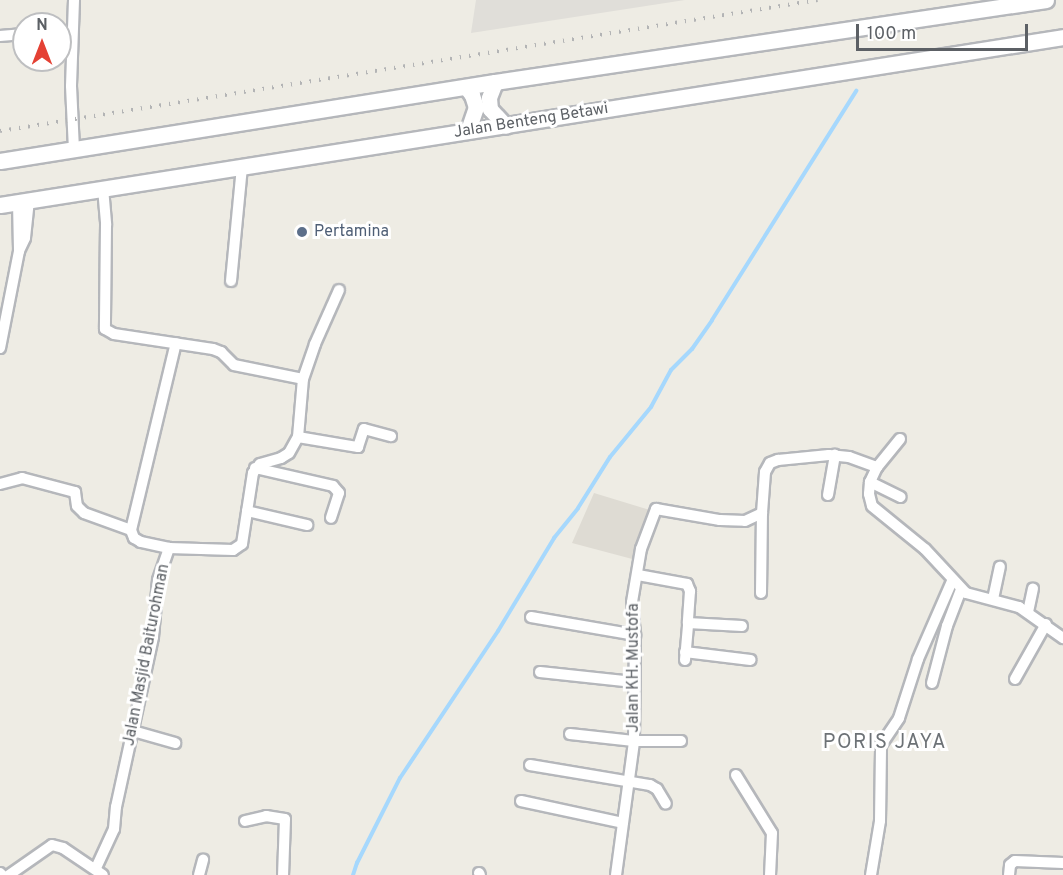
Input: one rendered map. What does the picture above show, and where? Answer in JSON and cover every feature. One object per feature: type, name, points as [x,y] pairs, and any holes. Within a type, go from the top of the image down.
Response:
[{"type":"main road","points":[[0,161],[469,91],[1046,0]]},
{"type":"main road","name":"Jalan Benteng Betawi","points":[[0,205],[470,126],[1063,37]]},
{"type":"main road","points":[[493,87],[490,109],[502,122]]},
{"type":"main road","points":[[469,91],[476,107],[470,126]]},
{"type":"street","points":[[74,0],[72,32],[74,150]]},
{"type":"street","points":[[231,281],[242,166]]},
{"type":"street","points":[[103,188],[106,225],[105,329],[114,334],[218,350],[238,367],[303,379]]},
{"type":"street","points":[[0,348],[19,251],[25,238],[23,201]]},
{"type":"street","points":[[255,468],[265,461],[286,455],[298,437],[303,379],[315,344],[339,290]]},
{"type":"street","points":[[169,548],[141,542],[134,538],[131,530],[176,343]]},
{"type":"street","points":[[298,437],[358,447],[364,429],[391,436]]},
{"type":"street","points":[[900,439],[877,467],[870,482],[869,494],[872,506],[925,549],[961,590],[970,595],[1011,604],[1029,612],[1063,638]]},
{"type":"street","points":[[761,593],[764,477],[770,463],[814,455],[836,455],[877,467]]},
{"type":"street","points":[[828,495],[836,455]]},
{"type":"street","points":[[255,468],[333,486],[339,493],[332,518]]},
{"type":"street","name":"Jalan Masjid Baiturohman","points":[[100,872],[114,829],[153,637],[158,580],[169,548],[233,550],[239,548],[243,540],[249,488],[255,468]]},
{"type":"street","points":[[0,484],[22,478],[75,492],[77,506],[84,513],[131,530]]},
{"type":"street","points":[[870,482],[901,497]]},
{"type":"street","name":"Jalan KH. Mustofa","points":[[616,875],[634,741],[635,635],[631,614],[641,549],[656,508],[732,521],[746,520],[762,513]]},
{"type":"street","points":[[247,511],[307,525]]},
{"type":"street","points":[[993,599],[1000,567]]},
{"type":"street","points":[[638,575],[687,584],[690,591],[685,656],[751,660]]},
{"type":"street","points":[[871,875],[880,821],[881,745],[899,718],[918,659],[952,580]]},
{"type":"street","points":[[1029,612],[1033,589]]},
{"type":"street","points":[[932,683],[947,626],[961,590]]},
{"type":"street","points":[[531,617],[635,635]]},
{"type":"street","points":[[688,623],[742,626]]},
{"type":"street","points":[[1015,679],[1046,624]]},
{"type":"street","points":[[540,672],[633,682]]},
{"type":"street","points":[[133,731],[175,742]]},
{"type":"street","points":[[570,734],[634,741],[681,741]]},
{"type":"street","points":[[530,765],[653,787],[666,804]]},
{"type":"street","points":[[736,775],[772,833],[770,875]]},
{"type":"street","points":[[521,801],[623,823]]},
{"type":"street","points":[[246,821],[266,816],[285,819],[283,875]]},
{"type":"street","points":[[9,875],[52,845],[63,848],[100,872]]},
{"type":"street","points":[[199,875],[203,860]]},
{"type":"street","points":[[1009,875],[1010,865],[1015,861],[1063,863]]},
{"type":"shaded area","points":[[476,0],[685,0],[471,33]]},
{"type":"shaded area","points":[[594,493],[653,511],[636,560],[572,543]]},
{"type":"waterway","points":[[353,875],[400,778],[498,631],[554,538],[578,508],[610,457],[651,407],[671,370],[692,349],[712,320],[856,91]]},
{"type":"railway","points":[[0,131],[818,0]]},
{"type":"place","name":"Pertamina","points":[[302,232]]},
{"type":"district","name":"PORIS JAYA","points":[[885,743]]}]
